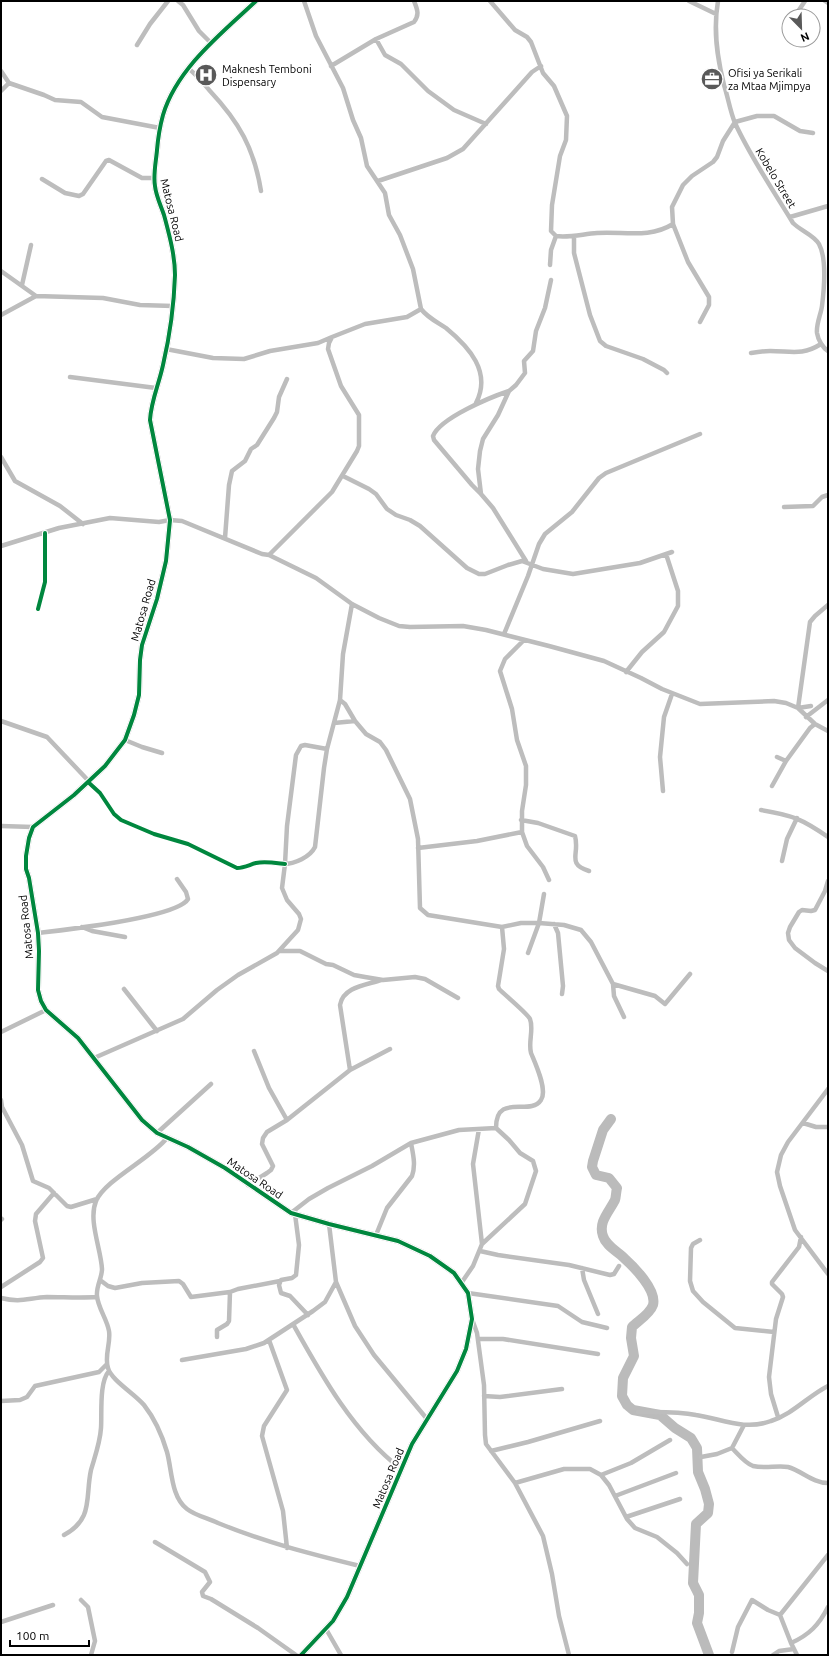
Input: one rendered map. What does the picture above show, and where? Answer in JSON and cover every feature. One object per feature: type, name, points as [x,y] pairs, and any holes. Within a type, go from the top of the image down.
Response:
[{"type":"street","points":[[137,45],[150,24],[168,1]]},
{"type":"street","points":[[178,1],[183,5],[199,31],[210,42]]},
{"type":"street","name":"Matosa Road","points":[[256,1],[210,42],[189,69],[167,104],[160,128],[154,178],[155,188],[169,237],[174,263],[173,306],[166,349],[151,406],[150,420],[170,520],[166,561],[141,654],[139,695],[134,715],[125,740],[105,766],[74,796],[33,827],[27,846],[26,869],[29,878],[40,951],[38,990],[41,1002],[46,1010],[78,1038],[142,1120],[157,1133],[188,1147],[225,1168],[293,1214],[398,1241],[430,1256],[454,1273],[462,1282],[468,1293],[472,1319],[466,1349],[457,1371],[427,1419],[401,1469],[347,1597],[326,1629],[301,1655]]},
{"type":"street","points":[[304,1],[310,24],[343,88],[353,120],[361,138],[367,166],[378,180],[385,193],[389,215],[400,235],[413,269],[421,309],[430,318],[447,330],[475,357],[482,387],[476,404]]},
{"type":"street","points":[[331,66],[376,39],[414,22],[418,18],[418,12],[414,1]]},
{"type":"street","points":[[490,1],[515,30],[527,37],[534,49],[543,72],[554,86],[567,116],[566,140],[560,156],[552,205],[551,231],[556,236],[574,236],[614,232],[626,235],[665,230],[673,224]]},
{"type":"street","points":[[689,1],[716,14]]},
{"type":"street","name":"Kobelo Street","points":[[718,1],[716,14],[716,44],[719,64],[735,122],[753,158],[790,217],[799,229],[815,239],[822,252],[824,278],[822,306],[817,333],[821,344]]},
{"type":"street","points":[[376,39],[385,55],[401,64],[428,91],[454,110],[486,124]]},
{"type":"street","points":[[378,180],[447,158],[459,152],[474,139],[532,72],[541,66]]},
{"type":"street","points":[[189,69],[222,103],[241,130],[253,155],[261,191]]},
{"type":"street","points":[[1,71],[9,83],[56,100],[82,102],[97,114],[109,119],[160,128]]},
{"type":"street","points":[[1,91],[9,83]]},
{"type":"street","points":[[700,322],[709,305],[709,298],[688,262],[673,224],[672,208],[679,190],[692,176],[713,162],[723,141],[735,122],[757,116],[774,116],[800,131],[813,133]]},
{"type":"street","points":[[42,179],[65,193],[79,196],[83,194],[108,160],[142,178],[154,178]]},
{"type":"street","points":[[790,217],[828,206]]},
{"type":"street","points":[[550,265],[551,250],[556,236]]},
{"type":"street","points":[[574,236],[574,253],[594,327],[600,341],[606,346],[643,359],[667,373]]},
{"type":"street","points":[[22,285],[31,245]]},
{"type":"street","points":[[1,271],[36,296]]},
{"type":"street","points":[[551,280],[545,308],[536,331],[533,351],[524,361],[525,373],[520,381],[509,391],[476,404],[439,428],[433,436],[434,440],[493,508],[526,561],[531,564],[543,569],[573,574],[640,563],[672,552]]},
{"type":"street","points":[[1,316],[36,296],[104,298],[140,305],[173,306]]},
{"type":"street","points":[[166,349],[212,358],[239,360],[282,349],[306,346],[365,324],[407,317],[421,309]]},
{"type":"street","points":[[269,555],[328,497],[354,458],[359,446],[359,414],[358,410],[345,394],[332,364],[328,350],[332,337]]},
{"type":"street","points":[[751,353],[770,351],[802,353],[812,350],[821,344],[824,349],[828,351]]},
{"type":"street","points":[[70,377],[156,388]]},
{"type":"street","points":[[224,538],[229,485],[232,471],[245,461],[251,449],[257,445],[274,418],[277,412],[279,398],[287,379]]},
{"type":"street","points":[[481,494],[478,469],[481,445],[483,439],[498,415],[509,391]]},
{"type":"street","points":[[504,634],[528,576],[531,564],[545,534],[572,512],[599,478],[606,473],[700,434]]},
{"type":"street","points":[[1,457],[16,481],[60,506],[83,524]]},
{"type":"street","points":[[343,476],[376,494],[387,509],[396,515],[410,520],[420,526],[467,568],[479,574],[485,574],[516,562],[526,561]]},
{"type":"street","points":[[784,507],[813,506],[822,497],[828,495]]},
{"type":"street","points":[[1,546],[46,533],[110,518],[159,522],[170,520],[182,521],[200,527],[262,554],[269,555],[312,576],[352,604],[379,618],[405,627],[463,626],[504,634],[604,661],[672,694],[700,704],[774,701],[786,703],[798,708],[815,724],[828,731]]},
{"type":"street","points":[[38,609],[44,582],[46,533]]},
{"type":"street","points":[[626,672],[642,652],[664,632],[678,606],[678,591],[666,554]]},
{"type":"street","points":[[1,721],[47,736],[88,782],[100,793],[114,814],[121,820],[188,844],[237,868],[243,868],[254,863],[262,862],[285,864],[312,854],[315,847],[327,749],[340,700],[343,654],[352,604]]},
{"type":"street","points":[[798,708],[810,622],[828,605]]},
{"type":"street","points":[[524,640],[505,659],[500,672],[512,708],[518,740],[526,766],[527,774],[522,832],[527,846],[542,866],[549,880]]},
{"type":"street","points":[[663,791],[660,757],[664,717],[672,694]]},
{"type":"street","points":[[340,700],[345,704],[355,721],[366,734],[380,742],[386,750],[410,799],[418,839],[420,908],[425,914],[502,926],[522,923],[539,923],[554,924],[581,930],[591,942],[612,984],[614,996],[624,1017]]},
{"type":"street","points":[[804,715],[828,700]]},
{"type":"street","points":[[798,708],[810,706],[818,707]]},
{"type":"street","points":[[804,715],[810,706]]},
{"type":"street","points":[[334,723],[355,721]]},
{"type":"street","points":[[772,786],[786,761],[810,728],[815,724]]},
{"type":"street","points":[[125,740],[162,753]]},
{"type":"street","points":[[94,1058],[183,1019],[217,990],[238,975],[280,950],[298,930],[300,925],[299,914],[282,892],[287,826],[298,750],[301,746],[305,745],[327,749]]},
{"type":"street","points":[[777,758],[786,761]]},
{"type":"street","points":[[761,810],[797,818],[828,837]]},
{"type":"street","points":[[782,861],[787,839],[797,818]]},
{"type":"street","points":[[522,820],[538,823],[575,836],[577,846],[575,858],[577,865],[580,868],[589,871]]},
{"type":"street","points":[[1,826],[33,827]]},
{"type":"street","points":[[418,848],[477,841],[522,832]]},
{"type":"street","points":[[38,934],[152,916],[186,901],[187,895],[177,878]]},
{"type":"street","points":[[828,882],[815,910],[802,910],[799,912],[788,933],[789,940],[795,948],[815,963],[828,970]]},
{"type":"street","points":[[528,954],[539,923],[544,894]]},
{"type":"street","points":[[554,924],[558,933],[563,986],[562,994]]},
{"type":"street","points":[[496,1128],[496,1117],[501,1111],[506,1108],[538,1103],[542,1099],[543,1094],[540,1076],[530,1048],[530,1019],[499,989],[498,986],[504,950],[502,926]]},
{"type":"street","points":[[82,927],[92,931],[125,937]]},
{"type":"street","points":[[280,950],[300,951],[326,964],[333,965],[354,975],[383,980]]},
{"type":"street","points":[[612,984],[655,996],[666,1004],[690,974]]},
{"type":"street","points":[[350,1070],[340,1005],[341,998],[352,989],[383,980],[415,977],[426,979],[458,998]]},
{"type":"street","points":[[124,989],[157,1031]]},
{"type":"street","points":[[1,1032],[46,1010]]},
{"type":"street","points":[[248,1185],[271,1170],[272,1166],[262,1144],[263,1138],[267,1132],[286,1120],[350,1070],[390,1049]]},
{"type":"street","points":[[254,1051],[269,1088],[286,1120]]},
{"type":"street","points":[[157,1133],[211,1084]]},
{"type":"street","points":[[828,1089],[788,1142],[781,1155],[777,1172],[788,1213],[795,1230],[828,1274]]},
{"type":"street","points":[[1,1100],[2,1107],[25,1152],[33,1181],[49,1188],[62,1203],[67,1206],[97,1199]]},
{"type":"street","points":[[803,1123],[816,1127],[828,1127]]},
{"type":"street","points":[[462,1282],[473,1266],[482,1244],[473,1164],[479,1128]]},
{"type":"street","points":[[100,1280],[108,1286],[115,1288],[142,1283],[179,1281],[183,1284],[188,1295],[194,1297],[230,1292],[292,1278],[296,1275],[299,1245],[293,1214],[309,1199],[372,1166],[411,1143],[459,1130],[496,1128],[520,1153],[533,1161],[536,1171],[525,1204],[482,1244]]},
{"type":"street","points":[[167,1138],[154,1152],[128,1170],[103,1191],[97,1199],[94,1207],[102,1268],[97,1289],[97,1297],[109,1330],[110,1341],[107,1364],[109,1371],[114,1378],[143,1405],[157,1426],[167,1452],[176,1492],[183,1506],[188,1510],[254,1538],[287,1548],[360,1566]]},
{"type":"street","points":[[376,1235],[388,1208],[412,1176],[414,1161],[411,1143]]},
{"type":"street","points":[[1,1287],[40,1262],[43,1258],[35,1221],[36,1214],[54,1193]]},
{"type":"street","points":[[329,1224],[336,1282],[363,1340],[427,1419]]},
{"type":"street","points":[[778,1417],[769,1383],[774,1332],[782,1294],[772,1284],[772,1282],[799,1247],[801,1238]]},
{"type":"street","points":[[700,1240],[693,1244],[691,1248],[690,1281],[693,1291],[714,1312],[735,1328],[774,1332]]},
{"type":"street","points":[[480,1251],[569,1265],[610,1276],[614,1274],[619,1266]]},
{"type":"street","points":[[582,1268],[584,1280],[598,1314]]},
{"type":"street","points":[[280,1281],[279,1285],[282,1294],[290,1296],[308,1315]]},
{"type":"street","points":[[182,1360],[246,1349],[269,1340],[308,1315],[325,1302],[336,1282]]},
{"type":"street","points":[[217,1337],[217,1330],[229,1321],[230,1292]]},
{"type":"street","points":[[468,1293],[558,1306],[582,1322],[607,1328]]},
{"type":"street","points":[[1,1298],[20,1301],[48,1297],[97,1297]]},
{"type":"street","points":[[472,1319],[478,1339],[484,1385],[486,1444],[515,1482],[543,1536],[552,1574],[559,1616],[569,1655]]},
{"type":"street","points":[[293,1324],[320,1372],[337,1397],[370,1441],[388,1459],[401,1469]]},
{"type":"street","points":[[478,1339],[503,1339],[598,1354]]},
{"type":"street","points":[[269,1340],[287,1390],[264,1426],[262,1436],[283,1511],[287,1548]]},
{"type":"street","points":[[1,1401],[20,1400],[27,1397],[36,1386],[99,1372],[107,1364]]},
{"type":"street","points":[[64,1534],[73,1530],[80,1524],[88,1507],[91,1472],[99,1447],[104,1382],[109,1371]]},
{"type":"street","points":[[638,1412],[664,1412],[697,1415],[728,1423],[744,1425],[766,1422],[795,1409],[828,1386]]},
{"type":"street","points":[[484,1396],[500,1396],[562,1389]]},
{"type":"street","points":[[491,1451],[528,1442],[600,1420]]},
{"type":"street","points":[[701,1457],[717,1454],[732,1448],[744,1425]]},
{"type":"street","points":[[601,1475],[631,1463],[670,1440]]},
{"type":"street","points":[[732,1448],[753,1466],[771,1468],[786,1467],[818,1481],[828,1483]]},
{"type":"street","points":[[515,1482],[564,1469],[590,1468],[601,1475],[609,1484],[626,1517],[635,1528],[657,1537],[677,1553],[687,1564]]},
{"type":"street","points":[[616,1496],[676,1474]]},
{"type":"street","points":[[626,1517],[680,1499]]},
{"type":"street","points":[[155,1542],[205,1572],[210,1582],[202,1592],[203,1596],[211,1599],[258,1628],[296,1655]]},
{"type":"street","points":[[780,1615],[828,1555]]},
{"type":"street","points":[[81,1600],[88,1608],[95,1641],[91,1655]]},
{"type":"street","points":[[732,1652],[738,1627],[752,1600],[768,1610],[780,1615]]},
{"type":"street","points":[[1,1622],[53,1605]]},
{"type":"street","points":[[791,1643],[811,1632],[821,1620],[828,1607]]},
{"type":"street","points":[[780,1615],[785,1632],[797,1655]]},
{"type":"street","points":[[326,1629],[341,1655]]},
{"type":"street","points":[[773,1655],[779,1651],[794,1649]]},
{"type":"waterway","points":[[611,1119],[603,1130],[592,1167],[596,1175],[609,1178],[617,1188],[615,1200],[603,1222],[603,1236],[604,1240],[609,1246],[621,1255],[644,1279],[652,1293],[653,1299],[653,1305],[649,1311],[632,1327],[631,1338],[634,1356],[623,1378],[622,1396],[627,1405],[633,1410],[660,1415],[675,1428],[691,1438],[697,1448],[698,1472],[709,1504],[708,1513],[696,1524],[693,1583],[699,1595],[699,1613],[697,1623],[709,1655]]},
{"type":"cycle path","points":[[256,1],[215,39],[190,67],[170,98],[163,115],[159,132],[154,182],[171,245],[175,275],[173,309],[168,342],[150,420],[170,520],[166,561],[157,599],[142,645],[139,695],[134,715],[125,740],[105,766],[74,795],[33,827],[29,838],[26,856],[26,869],[29,878],[38,933],[38,990],[41,1001],[46,1010],[78,1038],[142,1120],[157,1133],[188,1147],[225,1168],[291,1213],[398,1241],[430,1256],[454,1273],[468,1293],[472,1319],[466,1349],[457,1371],[412,1444],[347,1597],[333,1621],[301,1655]]},
{"type":"cycle path","points":[[38,609],[45,582],[45,533]]},
{"type":"cycle path","points":[[88,782],[100,793],[114,814],[121,820],[154,834],[188,844],[237,868],[259,862],[285,864]]},
{"type":"place","name":"Maknesh Temboni Dispensary","points":[[206,75]]},
{"type":"place","name":"Ofisi ya Serikali za Mtaa Mjimpya","points":[[712,79]]}]
